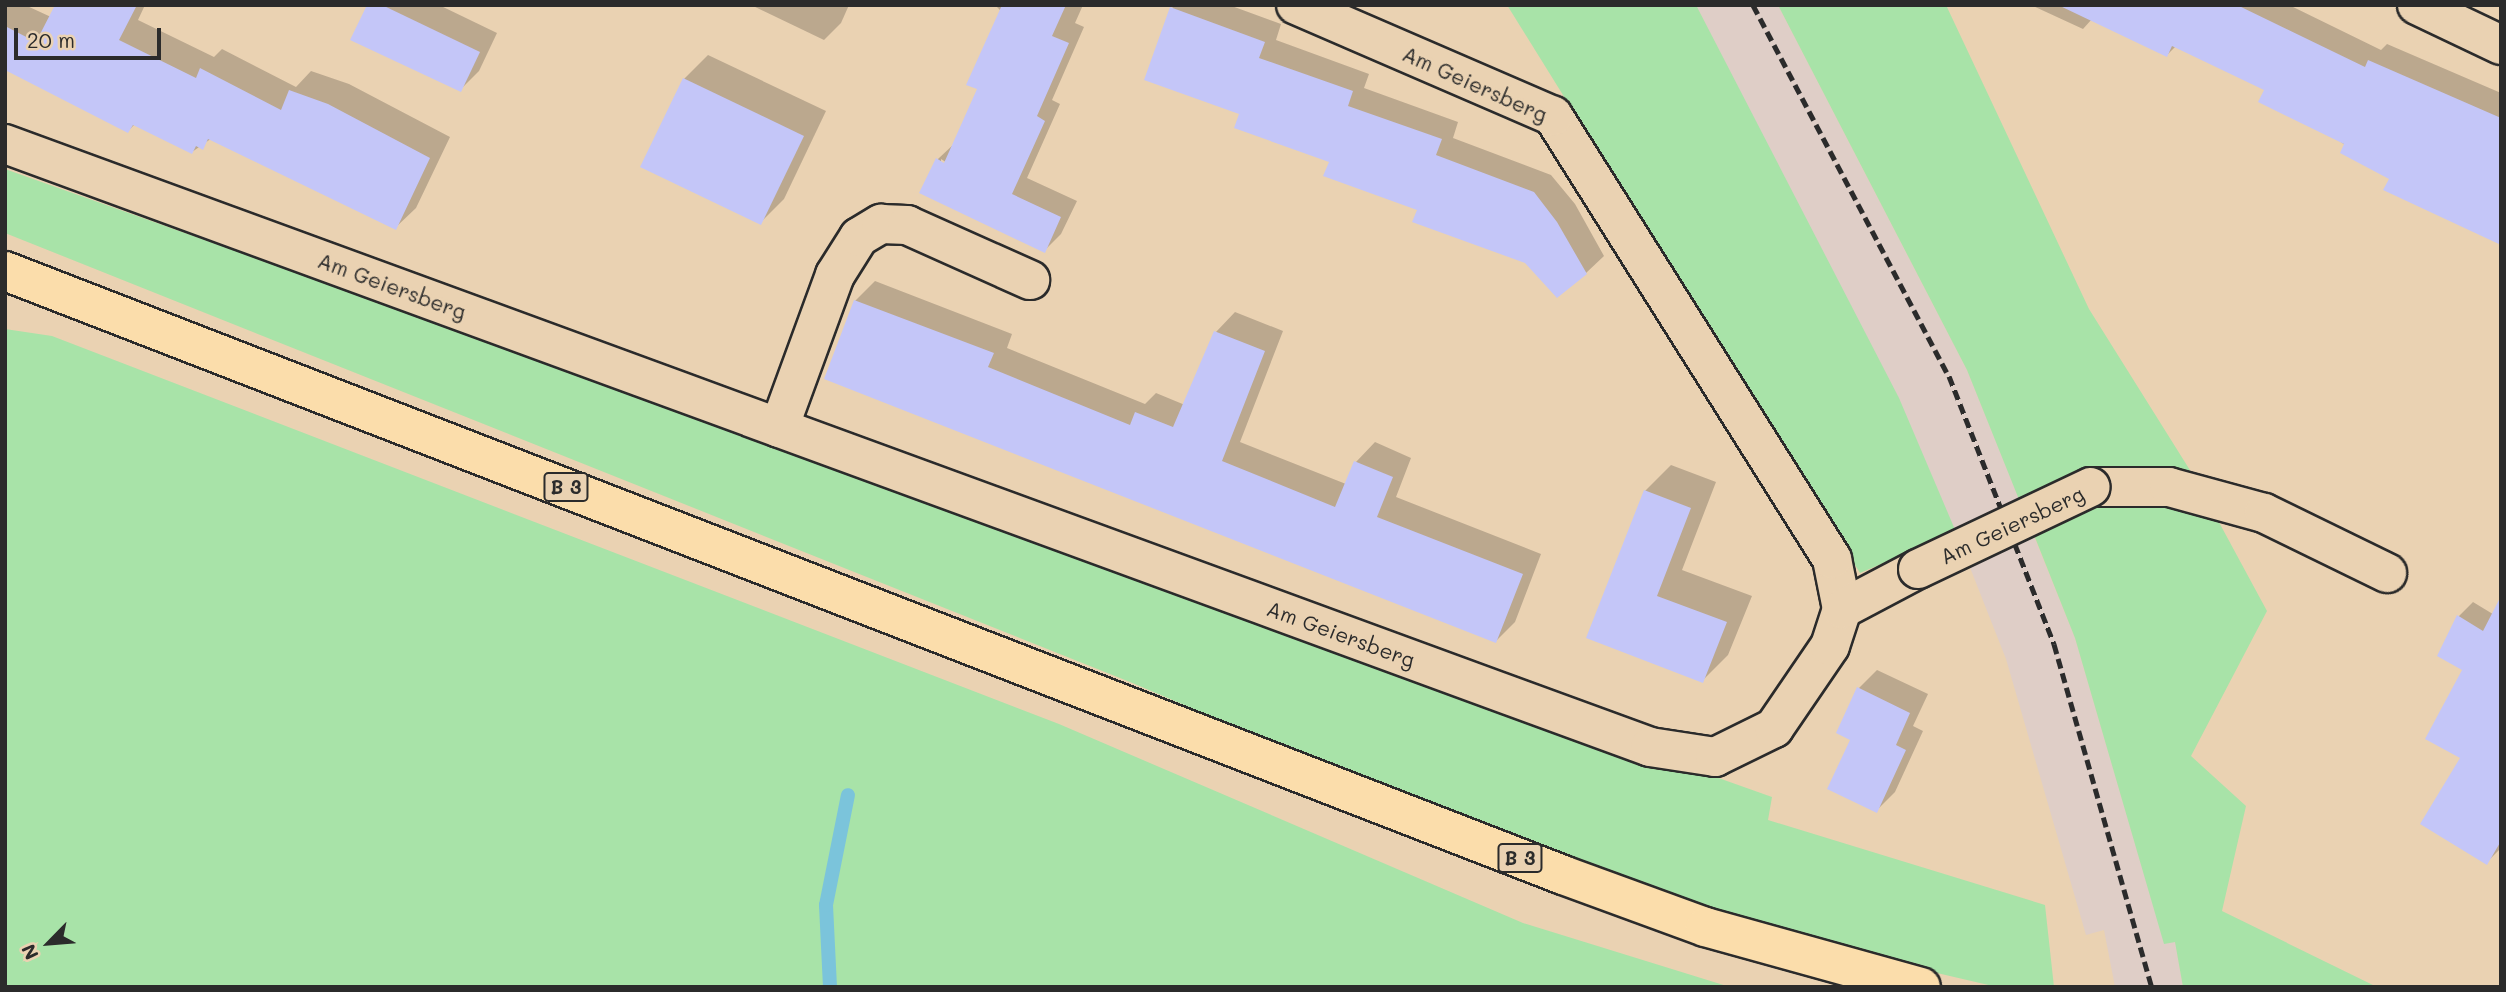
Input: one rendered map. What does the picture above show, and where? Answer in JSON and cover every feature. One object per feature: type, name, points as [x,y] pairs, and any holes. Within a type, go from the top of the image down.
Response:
[{"type":"main road","name":"B 3","points":[[5,271],[1576,880],[1705,928],[1921,987]]},
{"type":"street","name":"Am Geiersberg","points":[[5,144],[1650,747],[1715,757],[1773,727],[1830,646],[1842,609],[1832,559],[1553,116],[1296,5]]},
{"type":"street","points":[[2417,5],[2501,45]]},
{"type":"street","points":[[779,428],[835,275],[859,237],[881,224],[907,225],[1030,279]]},
{"type":"street","name":"Am Geiersberg","points":[[1842,609],[1918,569],[2091,487],[2169,487],[2264,513],[2387,573]]},
{"type":"shaded area","points":[[1696,5],[1778,5],[1967,370],[2075,638],[2164,943],[2175,941],[2183,987],[2115,987],[2104,930],[2086,935],[2006,659],[1956,532]]},
{"type":"green space","points":[[1507,5],[1696,5],[1899,398],[1956,532],[1860,573]]},
{"type":"green space","points":[[1778,5],[1946,5],[2089,309],[2193,475],[2169,467],[2090,469],[2020,502],[1967,370]]},
{"type":"green space","points":[[5,169],[1772,797],[1768,820],[2045,905],[2054,987],[1997,987],[1800,941],[1491,835],[1130,682],[5,233]]},
{"type":"green space","points":[[5,329],[52,336],[1059,724],[1523,923],[1730,987],[5,987]]},
{"type":"green space","points":[[2168,501],[2214,513],[2267,611],[2191,756],[2246,806],[2222,911],[2377,987],[2183,987],[2175,942],[2164,944],[2075,638],[2032,530],[2094,502]]},
{"type":"building","points":[[55,5],[137,5],[119,40],[196,78],[200,68],[281,110],[289,90],[328,104],[430,158],[396,230],[208,139],[203,150],[196,146],[192,154],[133,125],[128,133],[5,70],[5,26],[36,42]]},
{"type":"building","points":[[367,5],[382,5],[480,52],[461,92],[350,40]]},
{"type":"building","points":[[1002,5],[1066,5],[1052,36],[1069,43],[1037,116],[1045,121],[1012,194],[1061,217],[1045,253],[919,193],[936,158],[944,163],[977,89],[966,85]]},
{"type":"building","points":[[2058,5],[2237,5],[2365,67],[2368,60],[2501,118],[2501,245],[2383,190],[2389,179],[2340,153],[2344,144],[2258,102],[2264,90],[2172,46],[2167,57]]},
{"type":"building","points":[[1170,7],[1265,42],[1259,58],[1353,91],[1348,106],[1442,139],[1436,155],[1534,192],[1557,222],[1587,274],[1557,298],[1525,263],[1412,222],[1417,210],[1323,176],[1329,162],[1234,128],[1239,114],[1144,80]]},
{"type":"building","points":[[683,78],[804,136],[761,225],[640,167]]},
{"type":"building","points":[[854,300],[994,353],[988,367],[1130,425],[1135,412],[1173,427],[1214,331],[1265,351],[1222,461],[1335,507],[1354,461],[1393,477],[1377,517],[1523,574],[1496,643],[824,379]]},
{"type":"building","points":[[1644,490],[1691,508],[1657,596],[1727,622],[1703,683],[1586,638]]},
{"type":"building","points":[[2501,596],[2501,841],[2487,865],[2420,824],[2460,758],[2425,739],[2462,670],[2437,656],[2457,615],[2483,631]]},
{"type":"building","points":[[1857,687],[1910,713],[1896,745],[1906,750],[1877,813],[1827,789],[1850,740],[1836,733]]},
{"type":"waterway","points":[[830,987],[826,905],[848,795]]},
{"type":"railway","points":[[1753,5],[1949,376],[2054,644],[2152,987]]}]
